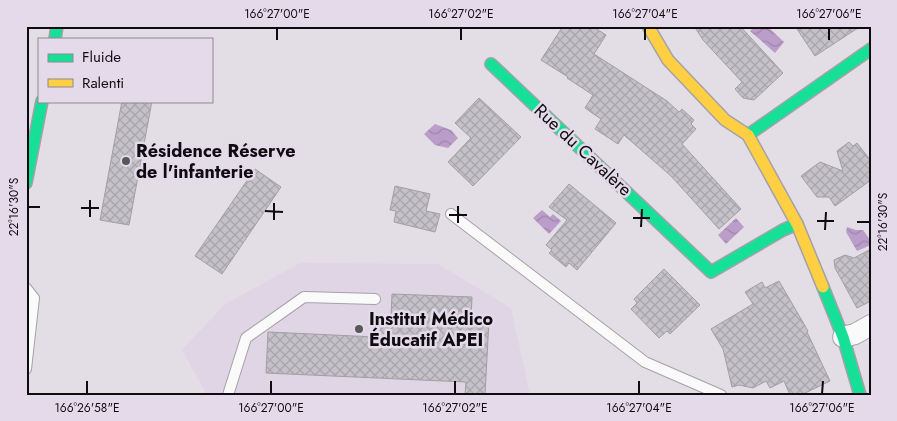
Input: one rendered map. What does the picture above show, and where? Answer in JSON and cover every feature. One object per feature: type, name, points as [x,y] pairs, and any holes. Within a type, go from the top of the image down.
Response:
[{"type":"street","points":[[648,26],[668,60],[725,120],[748,136],[797,224],[843,337],[860,395]]},
{"type":"street","points":[[748,136],[871,49]]},
{"type":"street","name":"Rue du Cavalère","points":[[491,64],[712,272],[783,230],[797,224]]},
{"type":"street","points":[[26,183],[42,102]]},
{"type":"street","points":[[843,337],[855,334],[871,325]]},
{"type":"lane","points":[[451,214],[645,362],[721,395]]},
{"type":"lane","points":[[26,288],[34,298],[26,369]]},
{"type":"lane","points":[[228,395],[246,338],[304,297],[375,299]]},
{"type":"shaded area","name":"Institut Médico Éducatif APEI","points":[[300,263],[438,264],[511,308],[530,395],[207,395],[182,350],[225,304]]},
{"type":"water","points":[[755,26],[767,26],[784,42],[775,53],[750,31]]},
{"type":"water","points":[[435,124],[451,130],[458,138],[448,148],[435,145],[424,134]]},
{"type":"water","points":[[542,210],[550,217],[553,214],[561,221],[549,234],[533,218]]},
{"type":"water","points":[[736,218],[744,227],[726,244],[718,235]]},
{"type":"water","points":[[847,227],[863,230],[871,241],[871,245],[857,251],[846,232]]},
{"type":"building","points":[[563,26],[592,26],[606,35],[594,54],[667,101],[679,112],[682,109],[694,120],[691,124],[696,129],[682,144],[741,209],[719,229],[671,176],[624,135],[618,144],[595,129],[601,119],[585,108],[593,95],[541,60]]},
{"type":"building","points":[[694,26],[740,26],[783,73],[754,100],[743,98],[735,89],[742,82],[703,40]]},
{"type":"building","points":[[795,26],[861,26],[815,56]]},
{"type":"building","points":[[479,98],[521,137],[473,186],[448,162],[471,138],[455,123]]},
{"type":"building","name":"Résidence Réserve de l'infanterie","points":[[122,102],[152,102],[129,225],[100,220]]},
{"type":"building","points":[[849,142],[853,146],[857,143],[871,161],[871,180],[835,206],[829,197],[817,197],[801,176],[820,162],[843,171],[837,151]]},
{"type":"building","points":[[255,169],[281,187],[222,274],[195,256]]},
{"type":"building","points":[[569,184],[616,223],[577,270],[569,263],[566,267],[549,253],[552,250],[546,245],[567,220],[549,207]]},
{"type":"building","points":[[395,186],[430,194],[426,211],[440,214],[435,232],[394,222],[396,211],[390,210]]},
{"type":"building","points":[[871,249],[871,301],[857,308],[835,268],[834,260],[845,255],[854,258]]},
{"type":"building","points":[[664,269],[700,305],[670,334],[667,331],[659,338],[631,309],[637,303],[634,299]]},
{"type":"building","points":[[779,281],[808,331],[830,381],[801,395],[790,395],[784,381],[770,388],[766,381],[753,388],[739,385],[732,387],[723,349],[711,329],[753,304],[745,292],[762,282],[765,288]]},
{"type":"building","points":[[392,294],[472,297],[471,319],[489,320],[485,395],[465,395],[466,382],[266,373],[268,332],[376,337],[377,316],[391,316]]},
{"type":"traffic: fast","points":[[55,38],[57,26]]},
{"type":"traffic: fast","points":[[748,135],[871,49]]},
{"type":"traffic: fast","points":[[491,64],[711,272],[783,230],[797,224]]},
{"type":"traffic: fast","points":[[26,183],[42,102]]},
{"type":"traffic: fast","points":[[823,287],[843,337],[860,395]]},
{"type":"traffic: slow","points":[[648,26],[668,60],[725,120],[748,135],[797,224],[823,287]]},
{"type":"place","name":"Résidence Réserve de l'infanterie","points":[[126,161]]},
{"type":"place","name":"Institut Médico Éducatif APEI","points":[[359,329]]}]
